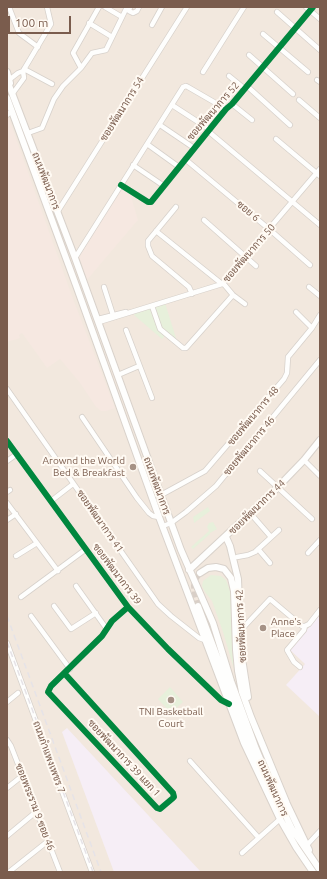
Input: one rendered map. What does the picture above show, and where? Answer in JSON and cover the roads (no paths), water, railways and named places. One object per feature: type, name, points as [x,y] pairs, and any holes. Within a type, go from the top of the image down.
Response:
[{"type":"main road","name":"ถนนพัฒนาการ","points":[[7,72],[8,80],[99,321],[171,523],[189,570],[213,622],[231,681],[272,787],[292,829],[319,869]]},
{"type":"main road","name":"ถนนพัฒนาการ","points":[[7,98],[9,113],[78,288],[159,517],[244,743],[280,819],[296,847],[313,872]]},
{"type":"main road","name":"ซอยพัฒนาการ 44","points":[[189,570],[277,488],[304,460],[320,440]]},
{"type":"main road","name":"ซอยพัฒนาการ 42","points":[[226,537],[230,546],[238,579],[241,652],[244,682],[251,717]]},
{"type":"main road","points":[[200,573],[208,568],[216,567],[224,569],[231,578],[234,592],[238,672],[242,692],[287,804],[319,869]]},
{"type":"main road","points":[[198,606],[260,771],[265,789]]},
{"type":"street","points":[[9,7],[19,33],[38,47]]},
{"type":"street","points":[[13,93],[23,78],[24,70],[51,23],[47,7]]},
{"type":"street","points":[[81,68],[73,53],[99,7]]},
{"type":"street","points":[[105,7],[122,17]]},
{"type":"street","points":[[28,133],[42,128],[54,99],[63,86],[81,68],[92,53],[106,50],[122,17],[129,7]]},
{"type":"street","points":[[129,7],[129,11],[133,13],[137,11],[139,7]]},
{"type":"street","points":[[152,25],[162,7]]},
{"type":"street","name":"ซอยพัฒนาการ 54","points":[[58,211],[187,7]]},
{"type":"street","points":[[203,72],[244,7]]},
{"type":"street","points":[[310,8],[320,19]]},
{"type":"street","name":"ซอยพัฒนาการ 52","points":[[121,185],[149,202],[164,186],[208,130],[246,88],[310,8]]},
{"type":"street","points":[[277,12],[320,50]]},
{"type":"street","points":[[89,23],[112,37]]},
{"type":"street","points":[[263,34],[308,72]]},
{"type":"street","points":[[249,55],[293,94]]},
{"type":"street","points":[[8,80],[24,70]]},
{"type":"street","points":[[24,70],[52,84]]},
{"type":"street","points":[[229,76],[246,88],[290,125]]},
{"type":"street","points":[[75,258],[183,87],[186,86],[226,109]]},
{"type":"street","points":[[299,100],[320,118]]},
{"type":"street","points":[[232,104],[252,120]]},
{"type":"street","points":[[172,105],[208,130],[320,225]]},
{"type":"street","points":[[160,125],[194,148]]},
{"type":"street","points":[[276,139],[319,172]]},
{"type":"street","points":[[147,144],[179,167]]},
{"type":"street","name":"ซอย 6","points":[[185,159],[310,265]]},
{"type":"street","points":[[133,166],[164,186]]},
{"type":"street","name":"ซอยพัฒนาการ 50","points":[[99,321],[113,315],[152,306],[223,284],[319,172]]},
{"type":"street","points":[[176,207],[148,241],[149,252],[189,287],[192,294]]},
{"type":"street","points":[[204,220],[256,266]]},
{"type":"street","points":[[156,231],[223,284],[233,295],[245,304]]},
{"type":"street","points":[[104,286],[113,315]]},
{"type":"street","points":[[310,287],[320,296]]},
{"type":"street","points":[[152,306],[160,330],[182,348],[185,348],[188,347],[233,295]]},
{"type":"street","name":"ซอยพัฒนาการ 50","points":[[99,321],[130,314],[134,311]]},
{"type":"street","points":[[296,312],[312,328]]},
{"type":"street","name":"ซอยพัฒนาการ 48","points":[[161,495],[205,472],[284,379],[287,373],[288,357],[312,328],[320,315]]},
{"type":"street","points":[[126,330],[152,398]]},
{"type":"street","name":"ซอยพัฒนาการ 46","points":[[163,526],[171,523],[186,512],[216,486],[320,360]]},
{"type":"street","points":[[118,375],[139,366]]},
{"type":"street","name":"ซอยพัฒนาการ 41","points":[[7,389],[158,604],[198,638],[205,640]]},
{"type":"street","points":[[82,417],[140,502],[149,513],[153,516],[159,517]]},
{"type":"street","name":"ซอยพัฒนาการ 39","points":[[7,441],[128,607],[168,649],[221,700],[229,704]]},
{"type":"street","points":[[7,461],[17,454]]},
{"type":"street","points":[[304,460],[320,476]]},
{"type":"street","points":[[260,471],[312,519]]},
{"type":"street","points":[[51,501],[73,484]]},
{"type":"street","points":[[7,503],[58,571]]},
{"type":"street","points":[[7,520],[16,514]]},
{"type":"street","points":[[250,514],[271,537]]},
{"type":"street","points":[[237,557],[248,555],[258,550],[279,530]]},
{"type":"street","points":[[308,553],[320,540]]},
{"type":"street","points":[[16,556],[37,543]]},
{"type":"street","points":[[21,597],[86,549]]},
{"type":"street","points":[[258,550],[270,563]]},
{"type":"street","points":[[76,586],[106,628]]},
{"type":"street","points":[[240,630],[270,599],[300,625],[305,626]]},
{"type":"street","points":[[54,606],[71,629],[96,613]]},
{"type":"street","name":"ซอยพัฒนาการ 39 แยก 1","points":[[65,674],[173,793],[173,798],[160,809],[156,808],[48,693],[51,686],[65,674],[102,636],[112,621],[128,607]]},
{"type":"street","points":[[300,667],[294,662],[287,650],[304,630],[305,626],[309,624],[320,610]]},
{"type":"street","points":[[31,616],[70,668]]},
{"type":"street","name":"ถนนกำแพงเพชร 7","points":[[7,643],[92,872]]},
{"type":"street","points":[[7,702],[18,693]]},
{"type":"street","name":"ซอยพระราม 9 ซอย 46","points":[[8,742],[37,811],[60,872]]},
{"type":"street","points":[[190,761],[258,837]]},
{"type":"street","points":[[7,788],[22,776]]},
{"type":"street","points":[[7,836],[37,811]]},
{"type":"street","points":[[242,853],[258,837],[280,819]]},
{"type":"street","points":[[307,846],[320,833]]},
{"type":"street","points":[[10,872],[48,841]]},
{"type":"tunnel","points":[[198,606],[194,586],[196,578],[200,573]]},
{"type":"railway","points":[[7,616],[101,872]]},
{"type":"railway","points":[[7,642],[93,872]]},
{"type":"place","name":"Arownd the World Bed & Breakfast","points":[[133,467]]},
{"type":"place","name":"Anne's Place","points":[[263,628]]},
{"type":"place","name":"TNI Basketball Court","points":[[171,700]]}]
